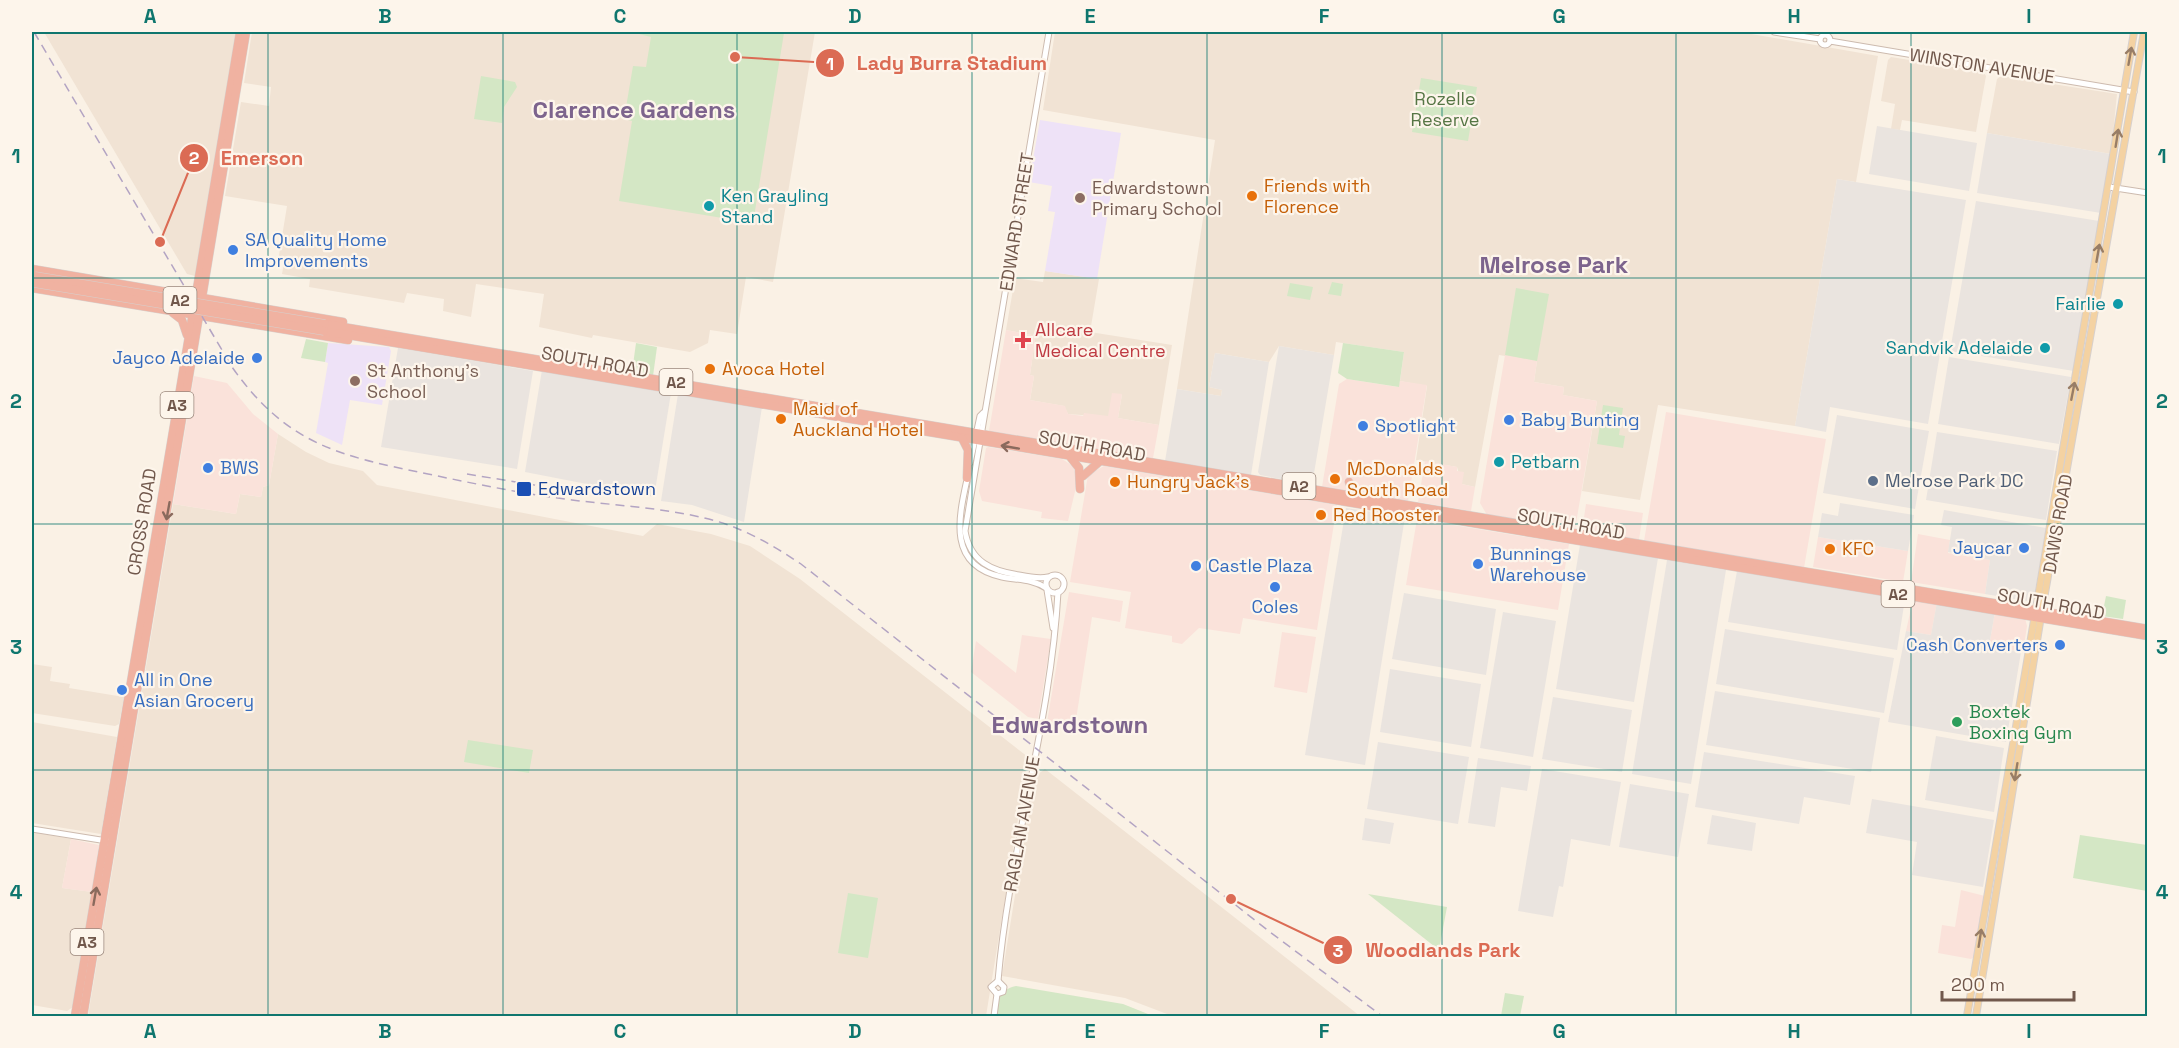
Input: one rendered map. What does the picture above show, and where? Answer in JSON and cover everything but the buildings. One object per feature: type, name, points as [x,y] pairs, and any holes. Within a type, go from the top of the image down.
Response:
[{"type":"highway","name":"CROSS ROAD","points":[[198,297],[206,271],[218,198],[240,32]]},
{"type":"highway","name":"CROSS ROAD","points":[[75,1017],[86,973],[109,842],[198,297],[213,190],[246,32]]},
{"type":"highway","points":[[213,190],[218,198]]},
{"type":"highway","points":[[206,271],[209,289],[220,301],[220,320]]},
{"type":"highway","points":[[33,279],[198,297],[345,322],[411,338]]},
{"type":"highway","points":[[33,279],[169,311],[330,338],[394,343]]},
{"type":"highway","name":"SOUTH ROAD","points":[[33,279],[325,328],[394,343],[962,438],[978,437],[1071,458],[2023,614],[2051,612],[2148,628]]},
{"type":"highway","points":[[169,311],[172,293]]},
{"type":"highway","points":[[169,311],[182,320],[188,339]]},
{"type":"highway","name":"CROSS ROAD","points":[[109,842],[188,339],[195,315]]},
{"type":"highway","name":"SOUTH ROAD","points":[[325,328],[411,338],[978,437],[1355,496],[2038,613],[2148,636]]},
{"type":"highway","points":[[962,438],[968,450],[967,478]]},
{"type":"highway","points":[[1071,458],[1078,468],[1080,489]]},
{"type":"highway","points":[[1083,476],[1099,462]]},
{"type":"highway","points":[[1349,482],[1355,496]]},
{"type":"highway","name":"CROSS ROAD","points":[[83,1017],[86,973]]},
{"type":"main road","name":"DAWS ROAD","points":[[1976,1017],[2038,613],[2134,32]]},
{"type":"main road","name":"DAWS ROAD","points":[[1967,1017],[2030,633],[2045,595],[2144,32]]},
{"type":"main road","points":[[2045,595],[2051,612]]},
{"type":"main road","points":[[2023,614],[2027,618],[2030,633]]},
{"type":"street","name":"EDWARD STREET","points":[[978,437],[1049,32]]},
{"type":"street","name":"WINSTON AVENUE","points":[[1773,32],[1820,39],[1824,45],[1830,41],[2134,92]]},
{"type":"street","points":[[2109,187],[2148,193]]},
{"type":"street","points":[[978,437],[965,522],[970,549],[983,564],[995,570],[1038,578],[1054,574],[1062,578],[1064,586],[1058,592],[1036,583],[989,573],[967,556],[961,543],[959,528],[967,478],[978,437]]},
{"type":"street","points":[[1047,589],[1048,577]]},
{"type":"street","name":"RAGLAN AVENUE","points":[[1047,589],[1054,632]]},
{"type":"street","name":"RAGLAN AVENUE","points":[[998,981],[1054,632],[1058,592]]},
{"type":"street","points":[[32,829],[109,842]]},
{"type":"street","points":[[994,1017],[997,994],[991,987],[998,981],[1005,987],[1001,993],[997,994]]},
{"type":"shaded area","points":[[44,32],[236,32],[195,276],[187,274]]},
{"type":"shaded area","points":[[252,32],[815,32],[773,282],[746,277],[737,334],[710,330],[708,343],[690,352],[593,335],[592,338],[539,327],[544,294],[476,284],[471,317],[443,311],[444,299],[407,293],[404,303],[309,287],[310,279],[282,274],[284,263],[278,261],[287,206],[225,196],[241,102],[269,106],[271,87],[244,83]]},
{"type":"shaded area","points":[[1055,32],[1740,32],[1878,56],[1856,182],[1837,179],[1795,426],[1658,405],[1640,500],[1582,491],[1597,401],[1563,395],[1564,387],[1534,382],[1537,361],[1499,355],[1475,487],[1462,484],[1457,467],[1416,460],[1427,386],[1400,381],[1404,352],[1336,342],[1334,355],[1279,346],[1269,362],[1215,353],[1209,387],[1222,390],[1221,396],[1177,389],[1215,140],[1043,110]]},
{"type":"shaded area","points":[[1891,57],[1983,72],[1986,76],[1976,132],[1902,120],[1900,130],[1891,129],[1895,104],[1881,101],[1888,60]]},
{"type":"shaded area","points":[[2001,76],[2117,94],[2111,154],[1987,133],[1997,79]]},
{"type":"shaded area","name":"Edwardstown Primary School","points":[[1040,120],[1121,133],[1097,279],[1045,271],[1055,212],[1048,211],[1052,186],[1029,182]]},
{"type":"shaded area","points":[[1877,126],[1977,143],[1969,191],[1869,174]]},
{"type":"shaded area","points":[[1987,133],[2111,154],[2101,213],[1977,193]]},
{"type":"shaded area","points":[[1837,179],[1966,200],[1928,424],[1830,407],[1826,432],[1795,426]]},
{"type":"shaded area","points":[[1976,201],[2099,221],[2074,371],[1950,351]]},
{"type":"shaded area","points":[[1045,271],[1099,279],[1090,332],[1172,345],[1159,425],[1118,418],[1122,394],[1108,417],[1068,414],[1064,406],[1030,400],[1034,376],[1030,375],[1035,339],[1032,335],[1006,330],[1015,278],[1043,282]]},
{"type":"shaded area","points":[[1006,330],[1032,335],[1035,339],[1030,375],[1034,376],[1030,400],[1065,406],[1068,414],[1108,416],[1112,393],[1122,394],[1118,418],[1159,425],[1153,458],[989,431]]},
{"type":"shaded area","name":"St Anthony's School","points":[[328,343],[389,347],[391,351],[382,405],[350,400],[342,445],[316,433],[328,363],[325,362]]},
{"type":"shaded area","points":[[1279,346],[1334,355],[1312,485],[1260,475],[1258,472]]},
{"type":"shaded area","points":[[398,348],[533,371],[517,469],[381,447]]},
{"type":"shaded area","points":[[1215,353],[1269,362],[1251,475],[1165,461],[1177,389],[1221,396],[1222,390],[1209,387]]},
{"type":"shaded area","points":[[1505,355],[1537,361],[1534,382],[1564,387],[1563,395],[1597,401],[1575,529],[1487,515],[1480,503]]},
{"type":"shaded area","points":[[1949,357],[2071,377],[2059,444],[1938,424]]},
{"type":"shaded area","points":[[542,370],[671,393],[654,497],[525,472]]},
{"type":"shaded area","points":[[194,376],[227,383],[253,414],[278,434],[269,485],[263,487],[261,497],[240,494],[236,514],[173,504]]},
{"type":"shaded area","points":[[1347,379],[1398,387],[1400,381],[1427,385],[1408,501],[1322,487],[1339,384]]},
{"type":"shaded area","points":[[678,394],[762,407],[744,522],[692,505],[661,501]]},
{"type":"shaded area","points":[[1666,412],[1826,439],[1804,568],[1644,541]]},
{"type":"shaded area","points":[[1837,415],[1929,431],[1915,509],[1823,493]]},
{"type":"shaded area","points":[[1937,432],[2057,451],[2046,520],[1926,500]]},
{"type":"shaded area","points":[[278,434],[306,452],[329,463],[363,471],[377,485],[643,536],[657,524],[711,534],[750,546],[800,579],[1028,757],[986,1016],[88,1016],[173,504],[236,514],[240,494],[261,497],[263,487],[269,485]]},
{"type":"shaded area","points":[[988,447],[1062,459],[1073,466],[1078,479],[1068,521],[1041,518],[1042,512],[982,501],[979,491]]},
{"type":"shaded area","points":[[1425,461],[1457,467],[1457,471],[1464,472],[1462,484],[1475,487],[1471,511],[1418,502]]},
{"type":"shaded area","points":[[1104,466],[1337,505],[1317,630],[1243,618],[1240,634],[1199,628],[1182,644],[1172,642],[1172,636],[1125,628],[1131,592],[1070,582],[1088,475]]},
{"type":"shaded area","points":[[1840,503],[1914,515],[1908,551],[1818,537],[1822,513],[1838,516]]},
{"type":"shaded area","points":[[1586,504],[1643,513],[1639,540],[1582,531]]},
{"type":"shaded area","points":[[1346,508],[1405,517],[1365,765],[1305,755]]},
{"type":"shaded area","points":[[1944,510],[2046,528],[2033,602],[1985,594],[1990,560],[1948,552],[1952,527],[1941,525]]},
{"type":"shaded area","name":"Bunnings Warehouse","points":[[1417,519],[1569,544],[1558,610],[1406,585]]},
{"type":"shaded area","points":[[1918,534],[1950,540],[1948,553],[1990,560],[1985,594],[1911,582]]},
{"type":"shaded area","points":[[1818,537],[1908,551],[1903,582],[1813,567]]},
{"type":"shaded area","points":[[1580,545],[1658,558],[1634,702],[1556,689]]},
{"type":"shaded area","points":[[1667,560],[1726,570],[1691,784],[1632,774]]},
{"type":"shaded area","points":[[1737,571],[1905,599],[1897,650],[1728,622]]},
{"type":"shaded area","points":[[1069,592],[1123,601],[1120,622],[1092,617],[1075,726],[1047,722]]},
{"type":"shaded area","points":[[1404,593],[1496,609],[1486,675],[1392,659]]},
{"type":"shaded area","points":[[1913,599],[1937,602],[1931,635],[1906,631]]},
{"type":"shaded area","points":[[1937,602],[1995,612],[1989,646],[2021,652],[2006,742],[1888,722],[1906,631],[1931,635]]},
{"type":"shaded area","points":[[1503,612],[1556,621],[1533,757],[1480,748]]},
{"type":"shaded area","points":[[1995,612],[2025,618],[2027,626],[2023,652],[1989,646]]},
{"type":"shaded area","points":[[1725,629],[1894,658],[1884,713],[1716,684]]},
{"type":"shaded area","points":[[1282,632],[1316,637],[1307,693],[1274,687]]},
{"type":"shaded area","points":[[1022,635],[1051,639],[1038,719],[1028,717],[971,672],[976,641],[1016,673]]},
{"type":"shaded area","points":[[32,664],[52,667],[50,681],[70,684],[69,688],[124,697],[119,724],[115,726],[32,713]]},
{"type":"shaded area","points":[[1390,669],[1481,684],[1471,747],[1380,732]]},
{"type":"shaded area","points":[[1715,691],[1880,718],[1871,772],[1706,745]]},
{"type":"shaded area","points":[[1553,697],[1632,710],[1622,772],[1542,759]]},
{"type":"shaded area","points":[[32,722],[117,737],[101,834],[32,823]]},
{"type":"shaded area","points":[[1936,736],[2004,748],[1994,812],[1925,800]]},
{"type":"shaded area","points":[[1378,742],[1469,757],[1458,824],[1367,809]]},
{"type":"shaded area","points":[[1704,752],[1855,776],[1850,805],[1804,797],[1799,824],[1695,807]]},
{"type":"shaded area","points":[[1478,758],[1531,766],[1527,791],[1501,787],[1495,827],[1468,823]]},
{"type":"shaded area","points":[[1045,769],[1360,1016],[1166,1016],[1167,1014],[1125,998],[1002,976],[1034,777]]},
{"type":"shaded area","points":[[1542,769],[1621,782],[1610,846],[1571,839],[1563,887],[1559,886],[1553,917],[1518,911]]},
{"type":"shaded area","points":[[1630,784],[1689,794],[1678,857],[1619,847]]},
{"type":"shaded area","points":[[1872,799],[1994,820],[1983,887],[1912,875],[1917,842],[1866,833]]},
{"type":"shaded area","points":[[1712,815],[1756,823],[1752,851],[1707,844]]},
{"type":"shaded area","points":[[1365,818],[1394,823],[1390,844],[1362,840]]},
{"type":"shaded area","points":[[32,832],[71,839],[62,888],[92,892],[73,1007],[67,1011],[32,1005]]},
{"type":"shaded area","points":[[71,839],[99,845],[92,892],[62,888]]},
{"type":"shaded area","points":[[1961,890],[1985,896],[1975,956],[1971,959],[1938,953],[1942,925],[1955,927]]},
{"type":"green space","points":[[640,32],[784,33],[753,223],[619,201],[632,121],[624,119],[633,66],[646,67],[651,37],[639,34]]},
{"type":"green space","points":[[481,76],[515,82],[517,87],[504,107],[502,123],[474,119]]},
{"type":"green space","name":"Rozelle Reserve","points":[[1421,78],[1477,87],[1468,141],[1412,132]]},
{"type":"green space","points":[[1332,282],[1343,284],[1341,296],[1328,294]]},
{"type":"green space","points":[[1290,283],[1313,287],[1310,300],[1287,296]]},
{"type":"green space","points":[[1516,288],[1549,294],[1537,361],[1505,355]]},
{"type":"green space","points":[[306,339],[328,343],[325,362],[301,358]]},
{"type":"green space","points":[[636,343],[657,347],[653,376],[632,372]]},
{"type":"green space","points":[[1343,343],[1404,352],[1399,387],[1347,379],[1338,373]]},
{"type":"green space","points":[[1603,405],[1623,408],[1619,435],[1625,436],[1623,448],[1597,444]]},
{"type":"green space","points":[[2106,596],[2126,600],[2123,619],[2102,616]]},
{"type":"green space","points":[[468,740],[533,750],[529,773],[464,762]]},
{"type":"green space","points":[[2080,835],[2147,845],[2147,891],[2073,878]]},
{"type":"green space","points":[[848,893],[878,898],[868,958],[838,953]]},
{"type":"green space","points":[[1368,894],[1447,907],[1439,950]]},
{"type":"green space","points":[[1016,986],[1123,1004],[1153,1016],[995,1016],[1002,993]]},
{"type":"green space","points":[[1505,993],[1524,996],[1520,1016],[1501,1016]]},
{"type":"railway","points":[[34,32],[232,367],[273,414],[318,443],[368,461],[536,495],[680,513],[716,521],[760,539],[801,564],[1270,932],[1382,1016]]},
{"type":"railway","points":[[467,474],[571,491]]},
{"type":"place","name":"Lady Burra Stadium","points":[[735,57]]},
{"type":"place","name":"Friends with Florence","points":[[1252,196]]},
{"type":"place","name":"Edwardstown Primary School","points":[[1080,198]]},
{"type":"place","name":"Ken Grayling Stand","points":[[709,206]]},
{"type":"place","name":"Emerson","points":[[160,242]]},
{"type":"place","name":"SA Quality Home Improvements","points":[[233,250]]},
{"type":"place","name":"Fairlie","points":[[2118,304]]},
{"type":"place","name":"Allcare Medical Centre","points":[[1023,340]]},
{"type":"place","name":"Sandvik Adelaide","points":[[2045,348]]},
{"type":"place","name":"Jayco Adelaide","points":[[257,358]]},
{"type":"place","name":"Avoca Hotel","points":[[710,369]]},
{"type":"place","name":"St Anthony's School","points":[[355,381]]},
{"type":"place","name":"Maid of Auckland Hotel","points":[[781,419]]},
{"type":"place","name":"Baby Bunting","points":[[1509,420]]},
{"type":"place","name":"Spotlight","points":[[1363,426]]},
{"type":"place","name":"Petbarn","points":[[1499,462]]},
{"type":"place","name":"BWS","points":[[208,468]]},
{"type":"place","name":"McDonalds South Road","points":[[1335,479]]},
{"type":"place","name":"Melrose Park DC","points":[[1873,481]]},
{"type":"place","name":"Hungry Jack's","points":[[1115,482]]},
{"type":"place","name":"Edwardstown","points":[[524,489]]},
{"type":"place","name":"Red Rooster","points":[[1321,515]]},
{"type":"place","name":"Jaycar","points":[[2024,548]]},
{"type":"place","name":"KFC","points":[[1830,549]]},
{"type":"place","name":"Bunnings Warehouse","points":[[1478,564]]},
{"type":"place","name":"Castle Plaza","points":[[1196,566]]},
{"type":"place","name":"Coles","points":[[1275,587]]},
{"type":"place","name":"Cash Converters","points":[[2060,645]]},
{"type":"place","name":"All in One Asian Grocery","points":[[122,690]]},
{"type":"place","name":"Boxtek Boxing Gym","points":[[1957,722]]},
{"type":"place","name":"Woodlands Park","points":[[1231,899]]},
{"type":"district","name":"Clarence Gardens","points":[[634,110]]},
{"type":"district","name":"Melrose Park","points":[[1554,265]]},
{"type":"district","name":"Edwardstown","points":[[1070,725]]}]
